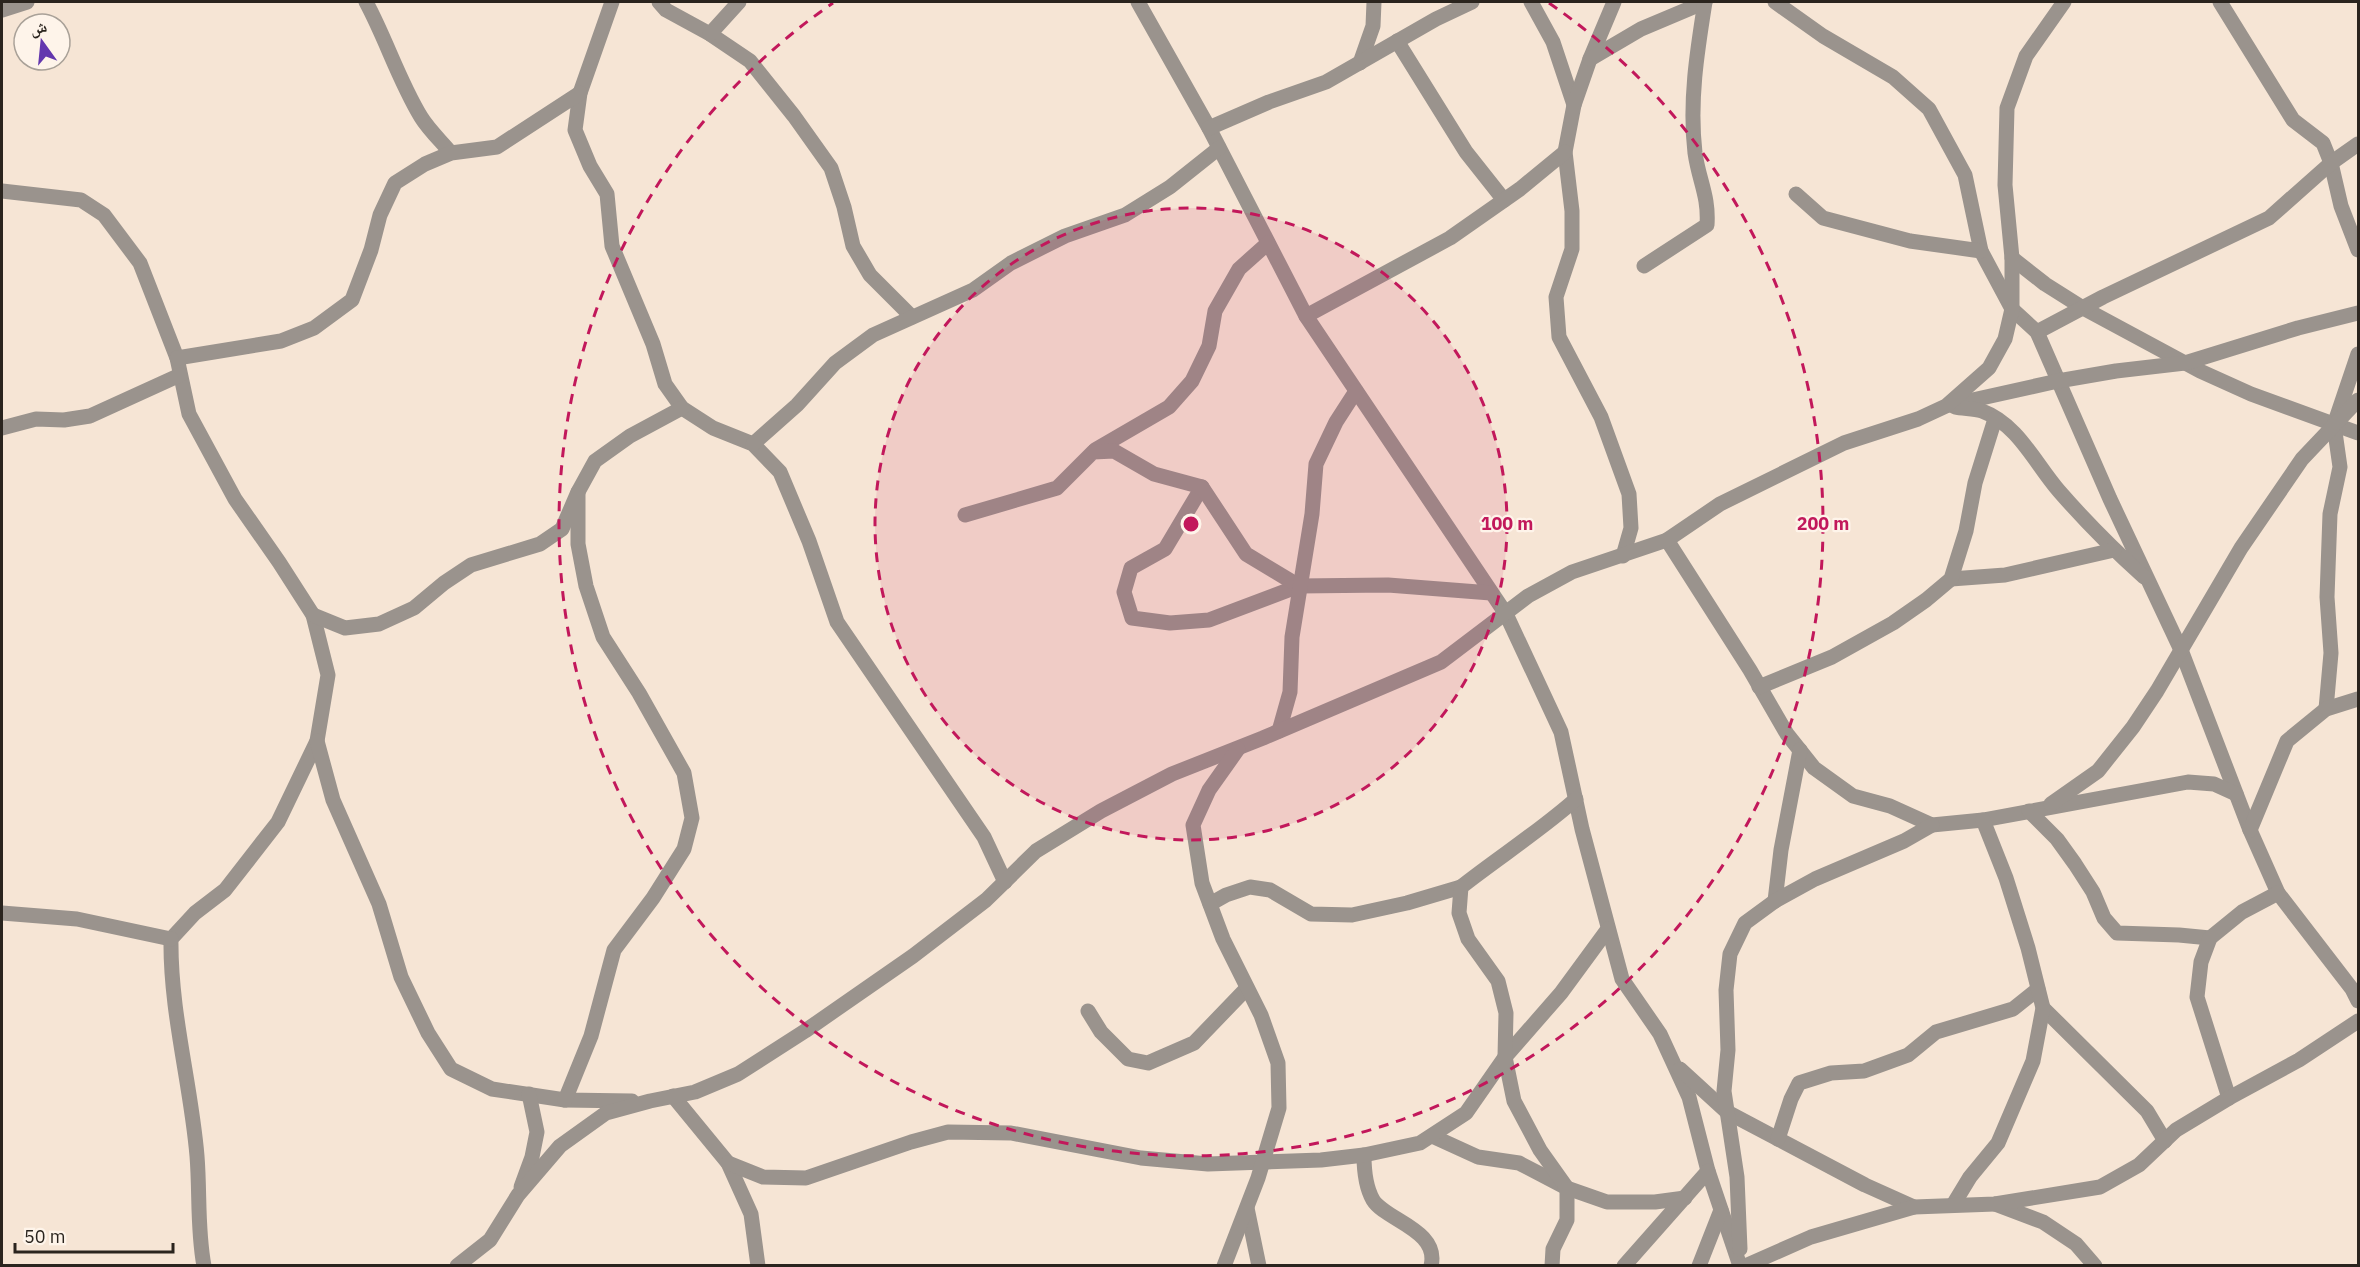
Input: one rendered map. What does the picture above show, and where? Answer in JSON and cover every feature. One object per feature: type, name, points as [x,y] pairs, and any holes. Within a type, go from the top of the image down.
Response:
[{"type":"street","points":[[2,10],[27,2]]},
{"type":"street","points":[[366,2],[383,34],[400,77],[422,118],[451,153]]},
{"type":"street","points":[[612,2],[580,93],[575,130],[590,166],[607,194],[612,246],[653,344],[665,384],[682,408],[713,428],[753,444],[780,472],[809,541],[837,622],[984,837],[1005,882]]},
{"type":"street","points":[[659,2],[666,10],[711,34],[750,61],[794,116],[831,168],[844,207],[853,246],[870,275],[912,317]]},
{"type":"street","points":[[711,34],[739,2]]},
{"type":"street","points":[[1138,2],[1209,128],[1306,316],[1506,614],[1561,732],[1622,979],[1660,1034],[1689,1097],[1708,1172],[1742,1266]]},
{"type":"street","points":[[1360,63],[1373,26],[1374,2]]},
{"type":"street","points":[[1209,128],[1269,102],[1326,82],[1436,19],[1472,2]]},
{"type":"street","points":[[1531,2],[1554,42],[1574,105]]},
{"type":"street","points":[[1614,2],[1574,105],[1565,152],[1572,211],[1572,249],[1556,297],[1559,338],[1601,417],[1629,494],[1631,528],[1623,555]]},
{"type":"street","points":[[1590,59],[1641,29],[1705,2]]},
{"type":"street","points":[[1644,266],[1707,225],[1708,206],[1695,154],[1693,77],[1705,2]]},
{"type":"street","points":[[1774,2],[1823,36],[1893,77],[1929,109],[1965,175],[1981,251],[2012,309],[2037,332],[2110,499],[2181,650],[2250,830],[2278,893],[2356,992]]},
{"type":"street","points":[[1946,406],[1989,368],[2005,339],[2012,309],[2012,258],[2005,185],[2007,108],[2026,56],[2064,2]]},
{"type":"street","points":[[2220,2],[2293,120],[2323,143],[2331,163],[2341,206],[2358,250]]},
{"type":"street","points":[[1398,41],[1466,152],[1504,200]]},
{"type":"street","points":[[177,358],[280,341],[314,328],[352,300],[371,250],[380,215],[395,183],[425,164],[451,153],[497,147],[580,93]]},
{"type":"street","points":[[2037,332],[2269,218],[2331,163],[2358,144]]},
{"type":"street","points":[[753,444],[797,405],[835,363],[873,335],[973,290],[1011,263],[1065,236],[1125,215],[1170,187],[1219,148]]},
{"type":"street","points":[[1306,316],[1450,238],[1504,200],[1565,152]]},
{"type":"street","points":[[2,191],[81,200],[104,215],[140,263],[177,358],[189,414],[235,500],[313,615],[328,675],[317,741],[278,822],[225,890],[195,913],[171,939],[171,971],[197,1156],[199,1224],[204,1266]]},
{"type":"street","points":[[1796,194],[1823,218],[1910,240],[1981,251]]},
{"type":"street","points":[[965,515],[1057,488],[1093,452],[1168,407],[1192,381],[1209,346],[1215,311],[1239,269],[1268,243]]},
{"type":"street","points":[[2012,258],[2045,284],[2083,308],[2185,363],[2251,394],[2358,433]]},
{"type":"street","points":[[473,1266],[518,1195],[560,1146],[606,1113],[694,1092],[747,1068],[913,956],[987,900],[1036,851],[1101,811],[1172,774],[1238,749],[1441,662],[1528,596],[1572,572],[1668,540],[1720,504],[1834,448],[1918,419],[1946,406],[2058,381],[2185,363],[2298,328],[2358,313]]},
{"type":"street","points":[[2326,709],[2331,653],[2327,597],[2330,514],[2340,467],[2334,425],[2358,354]]},
{"type":"street","points":[[2,428],[36,419],[64,420],[90,416],[180,375]]},
{"type":"street","points":[[1279,731],[1290,692],[1292,638],[1312,514],[1316,464],[1336,422],[1356,391]]},
{"type":"street","points":[[2046,807],[2098,771],[2133,727],[2241,548],[2302,459],[2358,400]]},
{"type":"street","points":[[1946,406],[1983,411],[2004,425],[2026,447],[2056,488],[2114,550],[2149,582]]},
{"type":"street","points":[[313,615],[345,628],[379,624],[414,608],[444,583],[471,565],[540,544],[562,529],[595,461],[630,436],[682,408]]},
{"type":"street","points":[[1760,687],[1832,657],[1893,623],[1951,579],[1966,531],[1975,483],[1995,419]]},
{"type":"street","points":[[1093,452],[1114,451],[1154,474],[1202,487],[1246,554],[1299,585]]},
{"type":"street","points":[[1202,487],[1165,549],[1131,568],[1124,592],[1132,618],[1170,623],[1209,620],[1299,585],[1388,585],[1491,593]]},
{"type":"street","points":[[565,1100],[591,1036],[614,950],[653,898],[684,849],[692,818],[684,773],[639,693],[603,637],[586,586],[578,544],[578,492]]},
{"type":"street","points":[[1668,540],[1787,734],[1814,768],[1853,796],[1890,806],[1932,825]]},
{"type":"street","points":[[1951,579],[2005,575],[2114,550]]},
{"type":"street","points":[[2250,830],[2287,741],[2326,709],[2358,699]]},
{"type":"street","points":[[317,741],[333,800],[379,904],[401,977],[428,1033],[451,1070],[492,1089],[565,1100],[650,1101]]},
{"type":"street","points":[[1224,1266],[1263,1163],[1279,1108],[1278,1063],[1261,1015],[1223,939],[1202,883],[1193,825],[1209,790],[1238,749]]},
{"type":"street","points":[[1775,901],[1781,850],[1800,750]]},
{"type":"street","points":[[1742,1266],[1737,1177],[1724,1091],[1728,1050],[1726,990],[1730,954],[1745,923],[1775,901],[1815,879],[1904,841],[1932,825],[1983,819],[2188,782],[2214,784],[2236,794]]},
{"type":"street","points":[[1210,904],[1226,895],[1250,887],[1270,890],[1311,914],[1352,915],[1407,903],[1461,887],[1498,857],[1546,826],[1576,799]]},
{"type":"street","points":[[2029,811],[2057,839],[2093,892],[2104,918],[2117,933],[2179,935],[2210,939]]},
{"type":"street","points":[[1953,1205],[1970,1177],[1998,1143],[2033,1061],[2043,1008],[2006,878],[1983,819]]},
{"type":"street","points":[[1461,887],[1460,913],[1468,939],[1498,981],[1506,1013],[1505,1057],[1514,1101],[1540,1150],[1567,1188],[1568,1220],[1554,1250],[1552,1266]]},
{"type":"street","points":[[2229,1098],[2197,997],[2201,962],[2210,939],[2242,912],[2278,893]]},
{"type":"street","points":[[2,913],[77,919],[171,939]]},
{"type":"street","points":[[728,1163],[763,1177],[806,1178],[911,1142],[948,1132],[1011,1133],[1141,1158],[1208,1164],[1263,1163],[1364,1155],[1420,1143],[1466,1113],[1505,1057],[1561,993],[1608,929]]},
{"type":"street","points":[[1088,1011],[1101,1032],[1128,1059],[1148,1062],[1194,1043],[1247,988]]},
{"type":"street","points":[[1778,1139],[1791,1099],[1799,1083],[1831,1073],[1864,1071],[1908,1055],[1936,1032],[2013,1010],[2038,989]]},
{"type":"street","points":[[2043,1008],[2147,1111],[2165,1141]]},
{"type":"street","points":[[1742,1266],[1811,1237],[1914,1207],[1995,1204],[2100,1187],[2139,1165],[2176,1130],[2299,1060],[2358,1021]]},
{"type":"street","points":[[1673,1063],[1727,1112],[1865,1185],[1914,1207]]},
{"type":"street","points":[[518,1195],[532,1157],[537,1132],[529,1094]]},
{"type":"street","points":[[673,1096],[728,1163],[751,1214],[758,1266]]},
{"type":"street","points":[[1432,1136],[1478,1157],[1519,1163],[1567,1188],[1607,1202],[1655,1202],[1685,1197]]},
{"type":"street","points":[[1364,1155],[1364,1177],[1374,1202],[1416,1230],[1431,1252],[1431,1266]]},
{"type":"street","points":[[1624,1266],[1708,1172]]},
{"type":"street","points":[[1995,1204],[2043,1222],[2076,1244],[2095,1266]]},
{"type":"street","points":[[1247,1208],[1259,1266]]},
{"type":"street","points":[[1699,1266],[1721,1210]]},
{"type":"street","points":[[457,1266],[490,1240]]}]
